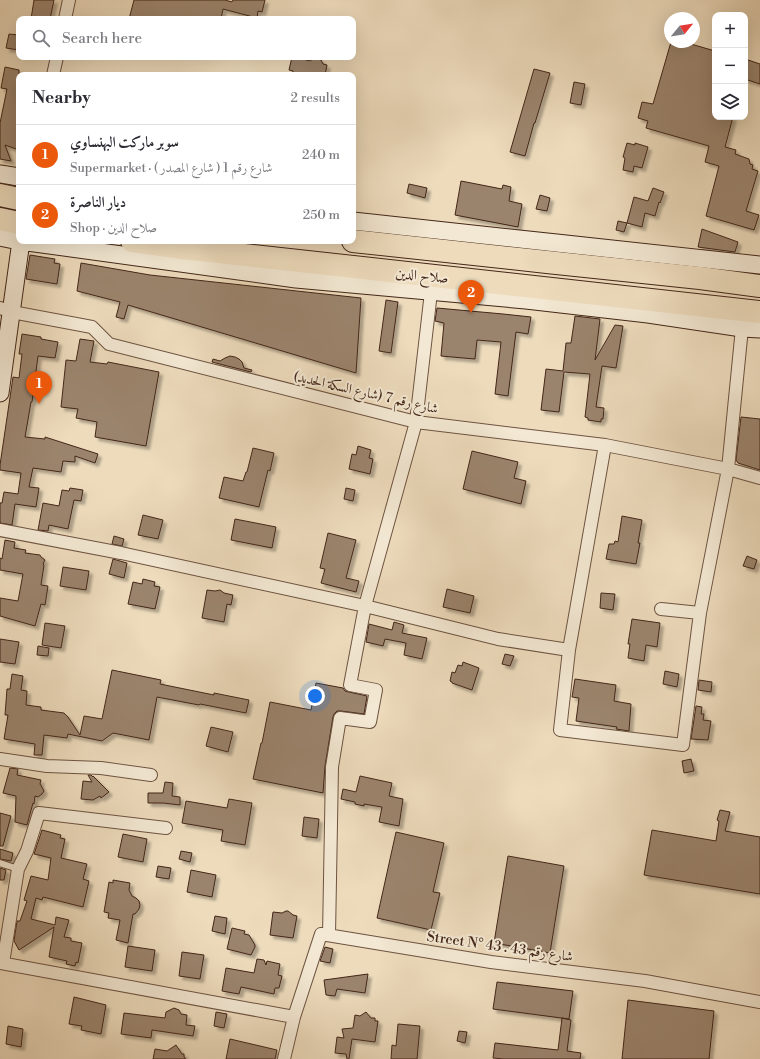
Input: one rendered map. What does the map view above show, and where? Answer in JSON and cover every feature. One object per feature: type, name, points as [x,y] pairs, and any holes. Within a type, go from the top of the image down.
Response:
[{"type":"highway","points":[[0,195],[16,198]]},
{"type":"highway","points":[[0,219],[16,222]]},
{"type":"highway","name":"صلاح الدين","points":[[356,241],[700,278],[760,286]]},
{"type":"highway","name":"صلاح الدين","points":[[135,246],[182,248],[760,312]]},
{"type":"highway","points":[[538,288],[535,274],[541,262]]},
{"type":"street","points":[[66,16],[69,0]]},
{"type":"street","points":[[54,72],[56,60]]},
{"type":"street","points":[[0,174],[16,177]]},
{"type":"street","points":[[356,221],[517,240],[760,265]]},
{"type":"street","points":[[0,237],[16,240]]},
{"type":"street","points":[[0,393],[6,310],[19,244]]},
{"type":"street","points":[[89,244],[135,246],[296,280],[526,300],[640,313],[742,328],[760,329]]},
{"type":"street","points":[[284,1059],[294,1017],[321,934],[329,935],[332,767],[340,718],[370,722],[376,690],[350,685],[365,606],[416,422],[431,292]]},
{"type":"street","name":"شارع رقم 7 (شارع السكة الحديد)","points":[[6,310],[92,327],[109,344],[416,422],[605,445],[728,468],[760,478]]},
{"type":"street","points":[[605,445],[569,650],[560,730],[683,745],[700,613],[728,468],[742,328]]},
{"type":"street","points":[[0,530],[121,553],[365,606],[498,639],[569,650]]},
{"type":"street","points":[[661,609],[700,613]]},
{"type":"street","points":[[0,759],[47,766],[101,768],[151,775]]},
{"type":"street","points":[[166,828],[39,814],[27,851],[18,869],[2,963],[294,1017]]},
{"type":"street","name":"Street N° 43 . شارع رقم 43","points":[[329,935],[485,961],[645,981],[760,1002]]},
{"type":"lane","points":[[0,863],[18,869]]},
{"type":"building","points":[[34,0],[54,0],[51,16],[31,16]]},
{"type":"building","points":[[134,0],[225,0],[232,2],[233,0],[265,0],[262,12],[258,11],[257,16],[249,16],[223,9],[222,16],[130,16]]},
{"type":"building","points":[[9,34],[16,35],[16,50],[6,48]]},
{"type":"building","points":[[700,47],[712,50],[712,120],[732,120],[725,147],[736,150],[735,154],[749,159],[750,164],[753,165],[752,169],[758,171],[746,211],[759,215],[754,230],[706,216],[719,166],[705,162],[709,146],[646,128],[648,121],[638,118],[642,102],[653,104],[669,48],[700,48]]},
{"type":"building","points":[[291,60],[321,60],[323,64],[327,65],[326,72],[293,72],[289,70]]},
{"type":"building","points":[[748,60],[760,64],[760,84],[748,80]]},
{"type":"building","points":[[5,67],[19,70],[19,72],[16,72],[16,149],[5,145],[11,161],[0,159],[0,123],[7,89],[1,88]]},
{"type":"building","points":[[534,69],[550,73],[525,156],[510,152]]},
{"type":"building","points":[[574,82],[585,84],[581,105],[570,103]]},
{"type":"building","points":[[627,143],[635,145],[635,143],[648,147],[642,168],[634,166],[633,172],[623,170],[625,158],[623,157]]},
{"type":"building","points":[[461,181],[502,189],[503,185],[511,187],[509,201],[522,204],[518,227],[455,215]]},
{"type":"building","points":[[409,184],[427,188],[425,198],[407,193]]},
{"type":"building","points":[[653,188],[664,192],[655,216],[645,213],[642,227],[627,223],[634,197],[648,201]]},
{"type":"building","points":[[540,195],[550,198],[547,211],[536,209]]},
{"type":"building","points":[[618,221],[627,223],[624,232],[616,230]]},
{"type":"building","points":[[702,229],[738,242],[735,252],[698,247]]},
{"type":"building","points":[[30,255],[55,259],[54,263],[60,264],[57,284],[26,279]]},
{"type":"building","points":[[81,263],[150,275],[361,298],[356,373],[128,305],[124,319],[116,317],[120,302],[77,291]]},
{"type":"building","points":[[386,300],[398,302],[391,353],[379,351]]},
{"type":"building","points":[[437,308],[531,317],[528,334],[516,332],[508,396],[495,394],[501,342],[477,340],[475,359],[441,356],[444,323],[435,321]]},
{"type":"building","points":[[575,316],[600,319],[595,360],[615,325],[623,326],[616,368],[602,366],[596,407],[604,408],[603,419],[601,419],[601,422],[588,420],[588,418],[585,417],[590,374],[564,372],[559,412],[541,410],[546,369],[563,371],[566,343],[571,343]]},
{"type":"building","points":[[22,334],[58,342],[55,358],[38,356],[32,402],[25,437],[45,439],[45,437],[98,454],[95,463],[75,456],[75,462],[63,461],[61,472],[33,468],[29,487],[39,488],[36,507],[15,504],[12,525],[0,523],[0,503],[2,503],[4,492],[18,494],[21,473],[0,470],[0,465],[13,377],[19,378],[22,354],[19,354]]},
{"type":"building","points":[[80,339],[94,341],[90,362],[107,364],[108,362],[159,372],[146,446],[95,437],[97,422],[76,418],[78,409],[61,407],[66,360],[76,361]]},
{"type":"building","points":[[230,356],[239,359],[244,368],[252,370],[251,372],[212,362],[213,359],[220,361]]},
{"type":"building","points":[[741,417],[760,419],[760,470],[738,463],[736,460]]},
{"type":"building","points":[[358,446],[371,450],[369,458],[373,459],[370,474],[349,469],[352,454],[356,455]]},
{"type":"building","points":[[253,448],[274,453],[270,471],[268,470],[259,507],[219,498],[224,477],[243,481],[247,472]]},
{"type":"building","points":[[472,451],[518,462],[514,478],[526,481],[521,504],[463,489]]},
{"type":"building","points":[[70,488],[83,490],[81,501],[74,500],[68,529],[49,525],[48,531],[38,530],[43,503],[59,506],[62,490],[69,491]]},
{"type":"building","points":[[346,488],[355,490],[353,501],[344,499]]},
{"type":"building","points":[[143,515],[163,520],[158,539],[138,535]]},
{"type":"building","points":[[622,516],[642,520],[636,564],[606,559],[609,544],[614,544],[615,541],[618,542]]},
{"type":"building","points":[[235,519],[276,527],[272,548],[231,540]]},
{"type":"building","points":[[328,533],[356,540],[346,578],[359,581],[356,592],[321,583],[325,569],[320,568]]},
{"type":"building","points":[[114,536],[124,539],[122,546],[112,544]]},
{"type":"building","points":[[5,540],[15,542],[14,548],[26,550],[25,553],[40,555],[45,560],[43,564],[41,585],[48,586],[45,605],[41,604],[35,626],[0,616],[0,598],[18,601],[23,574],[0,570],[0,558],[2,559]]},
{"type":"building","points":[[747,556],[757,560],[754,569],[743,566]]},
{"type":"building","points":[[113,559],[127,563],[124,578],[109,574]]},
{"type":"building","points":[[63,567],[89,571],[86,590],[60,586]]},
{"type":"building","points":[[143,579],[155,582],[154,586],[160,587],[155,609],[128,604],[133,582],[142,584]]},
{"type":"building","points":[[447,589],[474,596],[470,613],[443,607]]},
{"type":"building","points":[[207,590],[220,590],[224,593],[233,595],[231,605],[227,604],[224,622],[202,618]]},
{"type":"building","points":[[601,593],[615,594],[613,610],[600,608]]},
{"type":"building","points":[[632,619],[660,623],[657,647],[646,645],[644,661],[628,658],[630,644],[628,644]]},
{"type":"building","points":[[394,622],[404,625],[402,633],[427,638],[422,659],[404,655],[406,643],[385,639],[383,646],[366,642],[369,624],[392,630]]},
{"type":"building","points":[[45,623],[65,626],[61,648],[42,645]]},
{"type":"building","points":[[0,639],[19,642],[15,664],[0,662]]},
{"type":"building","points":[[38,646],[49,648],[48,656],[37,655]]},
{"type":"building","points":[[505,654],[514,656],[510,666],[502,664]]},
{"type":"building","points":[[463,662],[479,668],[472,690],[450,681],[452,672],[455,673],[458,665],[462,666]]},
{"type":"building","points":[[112,670],[161,680],[160,684],[214,695],[214,693],[249,700],[246,713],[157,697],[149,740],[113,733],[102,741],[68,734],[67,738],[44,735],[42,755],[34,755],[35,744],[4,739],[8,715],[5,715],[7,689],[10,689],[12,674],[23,676],[21,690],[27,691],[26,705],[41,707],[41,710],[64,713],[80,735],[84,716],[102,719]]},
{"type":"building","points":[[665,671],[679,674],[677,687],[663,684]]},
{"type":"building","points":[[575,679],[616,685],[614,701],[631,704],[629,731],[616,729],[617,727],[576,721],[579,698],[572,697]]},
{"type":"building","points":[[699,680],[712,682],[711,692],[698,690]]},
{"type":"building","points":[[316,683],[343,688],[345,691],[367,696],[364,714],[337,711],[334,714],[325,766],[323,793],[253,779],[270,702],[311,710]]},
{"type":"building","points":[[696,706],[702,707],[701,714],[704,714],[703,720],[711,721],[708,740],[691,739]]},
{"type":"building","points":[[211,727],[233,732],[228,752],[206,746]]},
{"type":"building","points":[[691,759],[694,771],[684,773],[682,761]]},
{"type":"building","points":[[10,768],[18,769],[17,775],[41,780],[40,784],[44,791],[38,797],[35,796],[27,825],[15,822],[16,796],[3,793]]},
{"type":"building","points":[[88,775],[93,776],[109,792],[101,798],[100,796],[93,800],[81,799],[83,781],[92,782]]},
{"type":"building","points":[[360,776],[392,783],[389,796],[403,799],[399,826],[379,822],[382,807],[364,804],[364,806],[355,804],[355,802],[341,799],[343,789],[356,792]]},
{"type":"building","points":[[165,782],[173,783],[172,796],[180,797],[180,805],[148,803],[148,793],[163,793]]},
{"type":"building","points":[[229,799],[252,803],[245,845],[221,841],[223,830],[182,823],[186,801],[227,808]]},
{"type":"building","points":[[720,810],[730,812],[725,831],[760,837],[760,894],[644,875],[652,830],[716,841],[719,821],[717,820]]},
{"type":"building","points":[[0,813],[11,816],[3,846],[0,846]]},
{"type":"building","points":[[304,817],[319,819],[317,838],[302,836]]},
{"type":"building","points":[[42,830],[61,835],[60,838],[65,839],[61,858],[87,864],[83,879],[89,881],[83,907],[43,897],[42,900],[36,898],[31,919],[55,925],[56,917],[69,920],[64,937],[71,938],[71,941],[82,943],[78,963],[76,962],[75,966],[66,964],[67,961],[49,957],[54,927],[19,950],[14,941],[17,921],[20,921],[27,901],[24,900],[31,876],[48,880],[51,858],[34,854]]},
{"type":"building","points":[[396,832],[444,843],[433,892],[440,893],[431,930],[377,918]]},
{"type":"building","points":[[123,834],[147,839],[143,862],[118,857]]},
{"type":"building","points":[[0,849],[13,853],[11,861],[0,859]]},
{"type":"building","points":[[181,851],[192,853],[190,862],[179,859]]},
{"type":"building","points":[[508,856],[564,866],[550,953],[494,943]]},
{"type":"building","points":[[158,866],[171,868],[169,879],[156,877]]},
{"type":"building","points":[[0,868],[6,870],[4,880],[0,880]]},
{"type":"building","points":[[191,870],[216,875],[212,897],[187,892]]},
{"type":"building","points":[[113,880],[130,883],[129,890],[132,896],[139,901],[140,905],[139,909],[135,914],[133,914],[128,943],[116,940],[120,920],[108,918],[109,913],[104,912],[109,882],[113,883]]},
{"type":"building","points":[[286,911],[297,916],[293,938],[270,935],[273,912],[282,913]]},
{"type":"building","points":[[215,916],[227,918],[225,934],[212,931]]},
{"type":"building","points":[[232,928],[245,931],[244,934],[249,935],[255,945],[251,955],[227,949]]},
{"type":"building","points":[[128,946],[155,950],[152,971],[125,967]]},
{"type":"building","points":[[325,947],[333,949],[330,963],[320,961]]},
{"type":"building","points":[[182,952],[204,955],[200,979],[179,976]]},
{"type":"building","points":[[257,959],[264,960],[266,965],[267,961],[280,964],[278,975],[282,976],[279,988],[275,988],[274,994],[241,987],[239,994],[222,991],[226,968],[254,973]]},
{"type":"building","points":[[368,974],[365,993],[337,989],[335,996],[326,995],[324,980]]},
{"type":"building","points":[[497,982],[573,991],[569,1019],[493,1009]]},
{"type":"building","points":[[74,997],[106,1005],[101,1034],[81,1030],[82,1026],[69,1024]]},
{"type":"building","points":[[628,1000],[714,1011],[709,1059],[622,1059]]},
{"type":"building","points":[[174,1008],[179,1010],[181,1014],[187,1015],[186,1025],[195,1026],[193,1036],[152,1030],[151,1038],[121,1034],[124,1013],[165,1018],[166,1012]]},
{"type":"building","points":[[216,1012],[227,1014],[224,1028],[214,1026]]},
{"type":"building","points":[[366,1012],[371,1018],[375,1018],[375,1021],[378,1021],[375,1042],[352,1039],[349,1059],[347,1059],[346,1054],[335,1053],[337,1037],[344,1038],[342,1029],[353,1028],[355,1015],[360,1016]]},
{"type":"building","points":[[562,1018],[571,1020],[567,1051],[581,1053],[580,1059],[493,1058],[495,1043],[558,1050]]},
{"type":"building","points":[[398,1024],[420,1026],[417,1059],[391,1059],[392,1045],[396,1046]]},
{"type":"building","points":[[8,1026],[23,1029],[21,1047],[6,1044]]},
{"type":"building","points":[[459,1031],[467,1032],[465,1043],[457,1041]]},
{"type":"building","points":[[230,1039],[277,1050],[275,1059],[226,1059]]},
{"type":"building","points":[[176,1045],[182,1054],[184,1054],[186,1059],[153,1059],[155,1049],[167,1051]]},
{"type":"place","name":"ديار الناصرة","points":[[471,313]]},
{"type":"place","name":"سوبر ماركت البهنساوي","points":[[39,404]]}]
